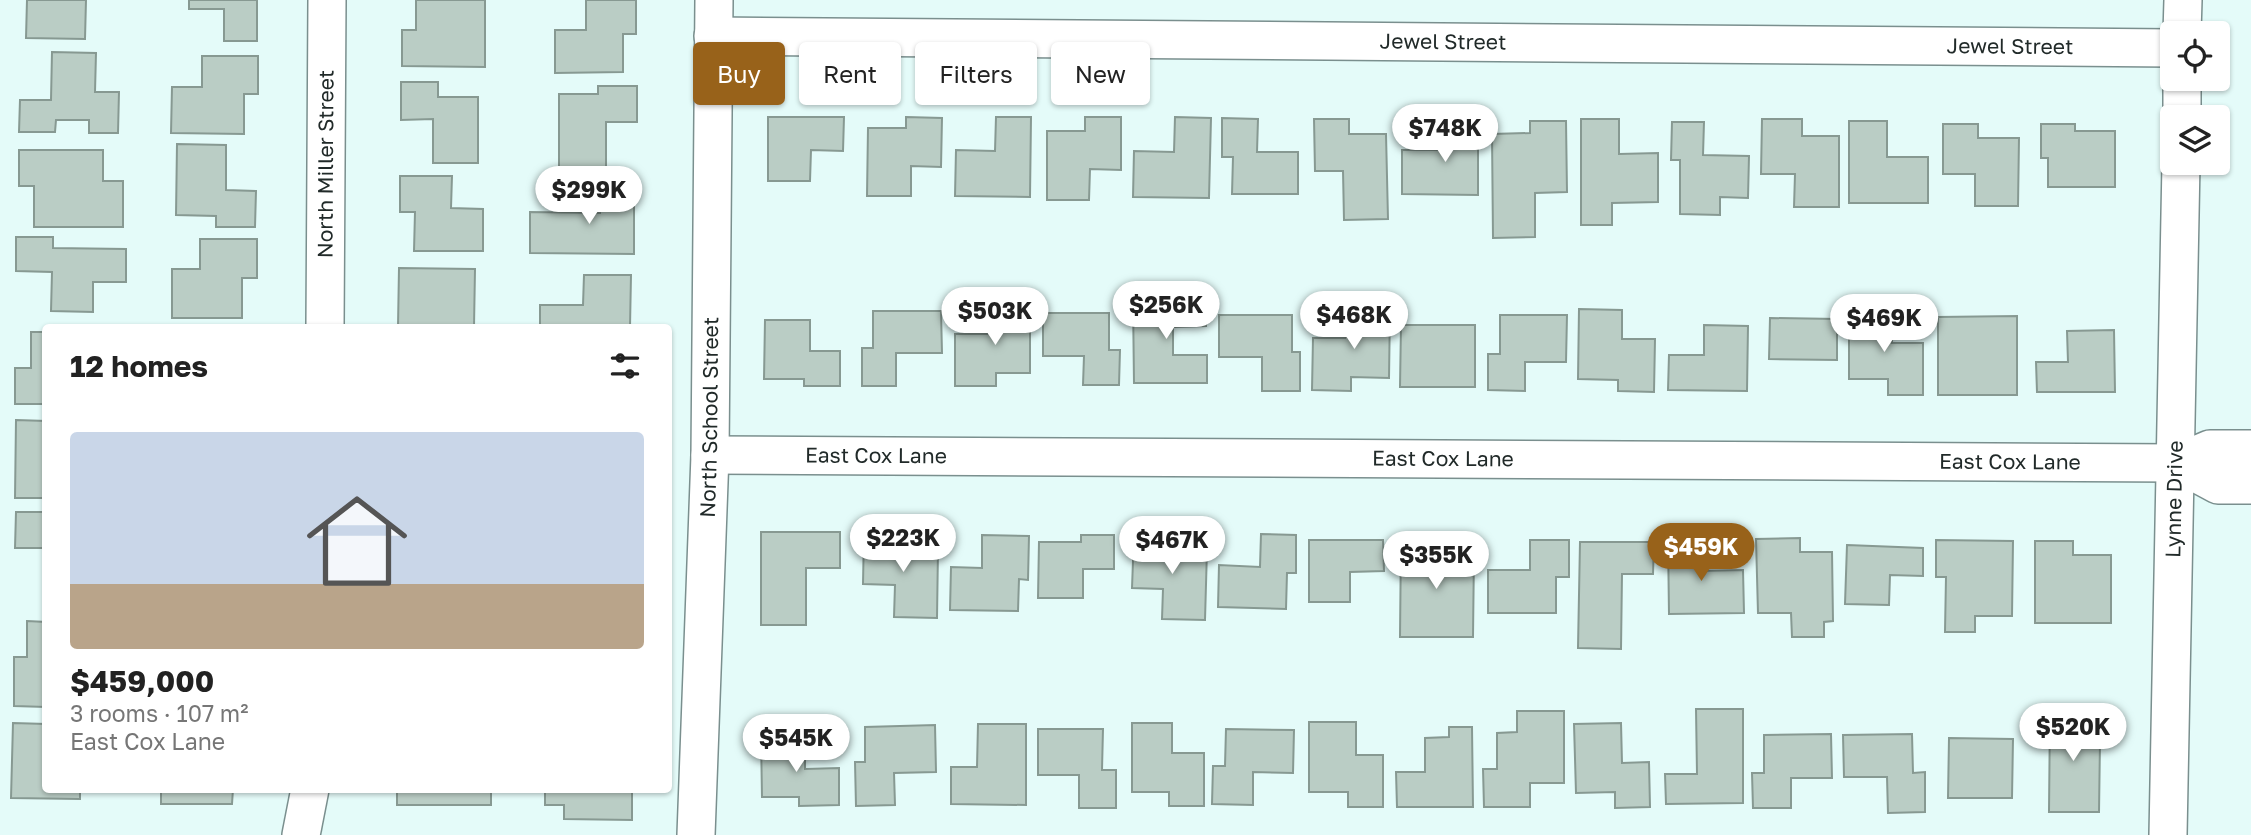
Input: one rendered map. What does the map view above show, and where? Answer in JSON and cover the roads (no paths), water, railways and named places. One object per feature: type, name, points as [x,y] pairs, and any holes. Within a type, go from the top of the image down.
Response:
[{"type":"street","name":"North Miller Street","points":[[325,324],[327,0]]},
{"type":"street","points":[[2182,21],[2183,0]]},
{"type":"street","name":"Jewel Street","points":[[713,18],[2160,48]]},
{"type":"street","name":"North School Street","points":[[696,835],[710,455],[713,18]]},
{"type":"street","name":"Lynne Drive","points":[[2168,835],[2181,175]]},
{"type":"street","name":"East Cox Lane","points":[[710,455],[2177,463],[2210,449],[2251,449]]},
{"type":"street","name":"East Cox Lane","points":[[2177,463],[2218,485],[2251,485]]},
{"type":"street","points":[[301,835],[309,793]]}]
